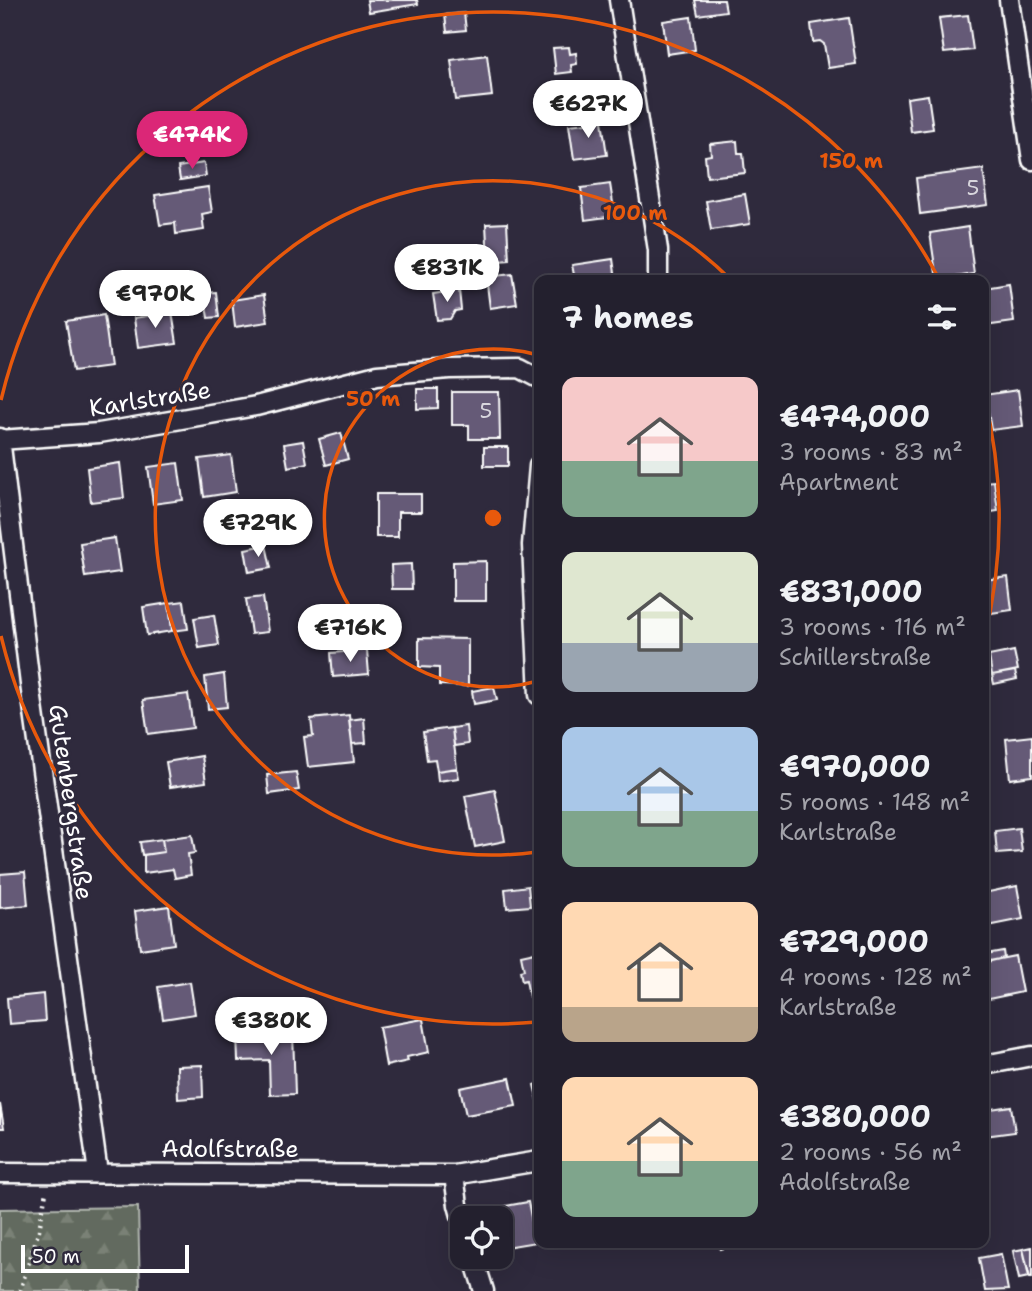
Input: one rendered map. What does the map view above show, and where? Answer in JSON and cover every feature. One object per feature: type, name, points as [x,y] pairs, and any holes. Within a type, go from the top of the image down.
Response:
[{"type":"street","points":[[619,0],[659,250],[658,275]]},
{"type":"street","points":[[1009,0],[1032,160]]},
{"type":"street","name":"Karlstraße","points":[[0,440],[99,433],[256,406],[377,375],[449,369],[520,368],[534,375]]},
{"type":"street","name":"Gutenbergstraße","points":[[0,440],[32,698],[98,1172]]},
{"type":"street","points":[[534,522],[534,588]]},
{"type":"street","points":[[989,1064],[1032,1056]]},
{"type":"street","name":"Adolfstraße","points":[[0,1173],[457,1175],[534,1162]]},
{"type":"street","points":[[457,1175],[461,1206]]},
{"type":"street","points":[[477,1269],[484,1291]]},
{"type":"path","points":[[20,1291],[39,1230],[50,1174]]},
{"type":"green space","points":[[138,1207],[140,1291],[0,1291],[0,1209]]},
{"type":"building","points":[[367,0],[417,0],[418,4],[369,12]]},
{"type":"building","points":[[695,0],[724,0],[726,11],[698,15]]},
{"type":"building","points":[[464,13],[466,30],[447,32],[445,15]]},
{"type":"building","points":[[968,15],[973,50],[944,53],[939,18]]},
{"type":"building","points":[[691,17],[695,50],[667,54],[663,21]]},
{"type":"building","points":[[849,18],[856,64],[828,68],[824,44],[820,41],[813,42],[811,24]]},
{"type":"building","points":[[569,47],[570,54],[576,53],[577,64],[571,65],[572,72],[556,74],[553,48]]},
{"type":"building","points":[[487,55],[492,96],[456,100],[451,60]]},
{"type":"building","points":[[928,95],[933,129],[911,132],[907,98]]},
{"type":"building","points":[[602,121],[607,155],[574,159],[569,125]]},
{"type":"building","points":[[737,141],[738,153],[743,153],[745,173],[707,177],[705,156],[711,155],[710,144]]},
{"type":"building","points":[[204,163],[206,176],[180,180],[178,167]]},
{"type":"building","points":[[983,169],[988,205],[920,214],[916,178]]},
{"type":"building","points":[[610,184],[615,216],[585,220],[581,188]]},
{"type":"building","points":[[208,187],[212,212],[202,214],[204,230],[176,234],[175,223],[160,225],[155,195]]},
{"type":"building","points":[[745,194],[750,224],[711,230],[706,201]]},
{"type":"building","points":[[507,223],[509,260],[488,262],[486,224]]},
{"type":"building","points":[[968,227],[974,274],[936,275],[930,233]]},
{"type":"building","points":[[613,259],[615,275],[574,275],[572,265]]},
{"type":"building","points":[[512,274],[517,304],[490,308],[486,277]]},
{"type":"building","points":[[1009,284],[1014,322],[989,325],[989,287]]},
{"type":"building","points":[[459,290],[461,310],[455,311],[450,319],[437,320],[433,294]]},
{"type":"building","points":[[216,292],[219,317],[208,318],[204,293]]},
{"type":"building","points":[[264,295],[268,322],[235,327],[232,300]]},
{"type":"building","points":[[172,312],[177,343],[138,348],[134,318]]},
{"type":"building","points":[[104,315],[111,366],[74,371],[66,321]]},
{"type":"building","points":[[417,389],[438,389],[438,408],[417,409]]},
{"type":"building","points":[[1018,390],[1023,426],[991,430],[989,394]]},
{"type":"building","points":[[452,392],[499,392],[500,439],[469,439],[469,425],[452,425]]},
{"type":"building","points":[[341,433],[348,459],[326,465],[319,439]]},
{"type":"building","points":[[303,441],[307,463],[288,467],[284,444]]},
{"type":"building","points":[[484,447],[508,447],[508,466],[484,466]]},
{"type":"building","points":[[231,455],[236,492],[204,497],[199,459]]},
{"type":"building","points":[[120,463],[124,498],[91,502],[87,468]]},
{"type":"building","points":[[178,463],[183,500],[153,504],[148,467]]},
{"type":"building","points":[[994,481],[998,511],[989,512],[989,482]]},
{"type":"building","points":[[376,494],[421,494],[421,512],[398,512],[398,537],[376,537]]},
{"type":"building","points":[[115,538],[120,572],[85,577],[80,543]]},
{"type":"building","points":[[266,545],[271,568],[249,572],[245,549]]},
{"type":"building","points":[[486,561],[486,601],[453,601],[453,562]]},
{"type":"building","points":[[411,564],[412,589],[392,589],[391,565]]},
{"type":"building","points":[[1008,577],[1012,610],[989,613],[989,579]]},
{"type":"building","points":[[263,597],[268,632],[251,634],[246,599]]},
{"type":"building","points":[[184,601],[188,629],[172,631],[169,603]]},
{"type":"building","points":[[169,603],[172,631],[147,635],[143,607]]},
{"type":"building","points":[[214,615],[219,645],[199,648],[194,618]]},
{"type":"building","points":[[419,638],[468,639],[468,686],[439,685],[439,668],[419,667]]},
{"type":"building","points":[[367,650],[369,674],[333,677],[331,653]]},
{"type":"building","points":[[1014,651],[1018,670],[992,675],[989,656]]},
{"type":"building","points":[[1015,671],[1017,679],[994,684],[992,675]]},
{"type":"building","points":[[224,674],[227,707],[208,709],[205,677]]},
{"type":"building","points":[[494,687],[497,700],[474,704],[472,691]]},
{"type":"building","points":[[188,694],[193,728],[148,734],[143,700]]},
{"type":"building","points":[[349,715],[354,762],[308,767],[304,737],[313,736],[311,719]]},
{"type":"building","points":[[364,718],[366,743],[352,744],[349,720]]},
{"type":"building","points":[[466,726],[468,744],[454,746],[452,728]]},
{"type":"building","points":[[452,728],[457,768],[437,771],[435,759],[427,760],[423,732]]},
{"type":"building","points":[[1032,736],[1032,776],[1010,779],[1006,739]]},
{"type":"building","points":[[202,756],[206,782],[170,787],[166,762]]},
{"type":"building","points":[[457,768],[459,778],[438,781],[437,771]]},
{"type":"building","points":[[296,772],[299,790],[269,794],[267,775]]},
{"type":"building","points":[[495,790],[505,841],[475,847],[465,796]]},
{"type":"building","points":[[1019,828],[1022,852],[997,854],[995,831]]},
{"type":"building","points":[[192,835],[195,853],[188,854],[191,875],[175,878],[173,869],[144,873],[144,855],[164,852],[162,839]]},
{"type":"building","points":[[162,839],[164,852],[142,855],[140,842]]},
{"type":"building","points":[[25,872],[28,905],[0,908],[0,874]]},
{"type":"building","points":[[528,886],[530,906],[507,908],[505,889]]},
{"type":"building","points":[[1017,886],[1023,919],[989,926],[989,892]]},
{"type":"building","points":[[169,906],[174,944],[140,949],[135,911]]},
{"type":"building","points":[[1003,951],[1004,958],[989,962],[989,953]]},
{"type":"building","points":[[534,952],[534,995],[529,996],[526,980],[522,981],[520,971],[524,970],[521,955]]},
{"type":"building","points":[[1015,956],[1022,992],[989,999],[989,961]]},
{"type":"building","points":[[190,982],[195,1014],[163,1019],[158,987]]},
{"type":"building","points":[[43,994],[45,1021],[9,1024],[7,998]]},
{"type":"building","points":[[423,1019],[429,1052],[386,1066],[379,1027]]},
{"type":"building","points":[[293,1032],[295,1094],[270,1095],[269,1060],[238,1061],[237,1033]]},
{"type":"building","points":[[202,1065],[203,1097],[178,1099],[177,1066]]},
{"type":"building","points":[[510,1078],[516,1106],[466,1115],[460,1088]]},
{"type":"building","points":[[0,1104],[4,1128],[0,1128]]},
{"type":"building","points":[[1011,1106],[1015,1132],[989,1135],[989,1109]]},
{"type":"building","points":[[528,1202],[534,1242],[513,1246],[513,1206],[506,1206]]},
{"type":"building","points":[[1032,1247],[1032,1278],[1030,1278],[1023,1249]]},
{"type":"building","points":[[1023,1249],[1029,1277],[1019,1279],[1013,1251]]},
{"type":"building","points":[[1001,1254],[1008,1290],[985,1291],[979,1258]]}]
